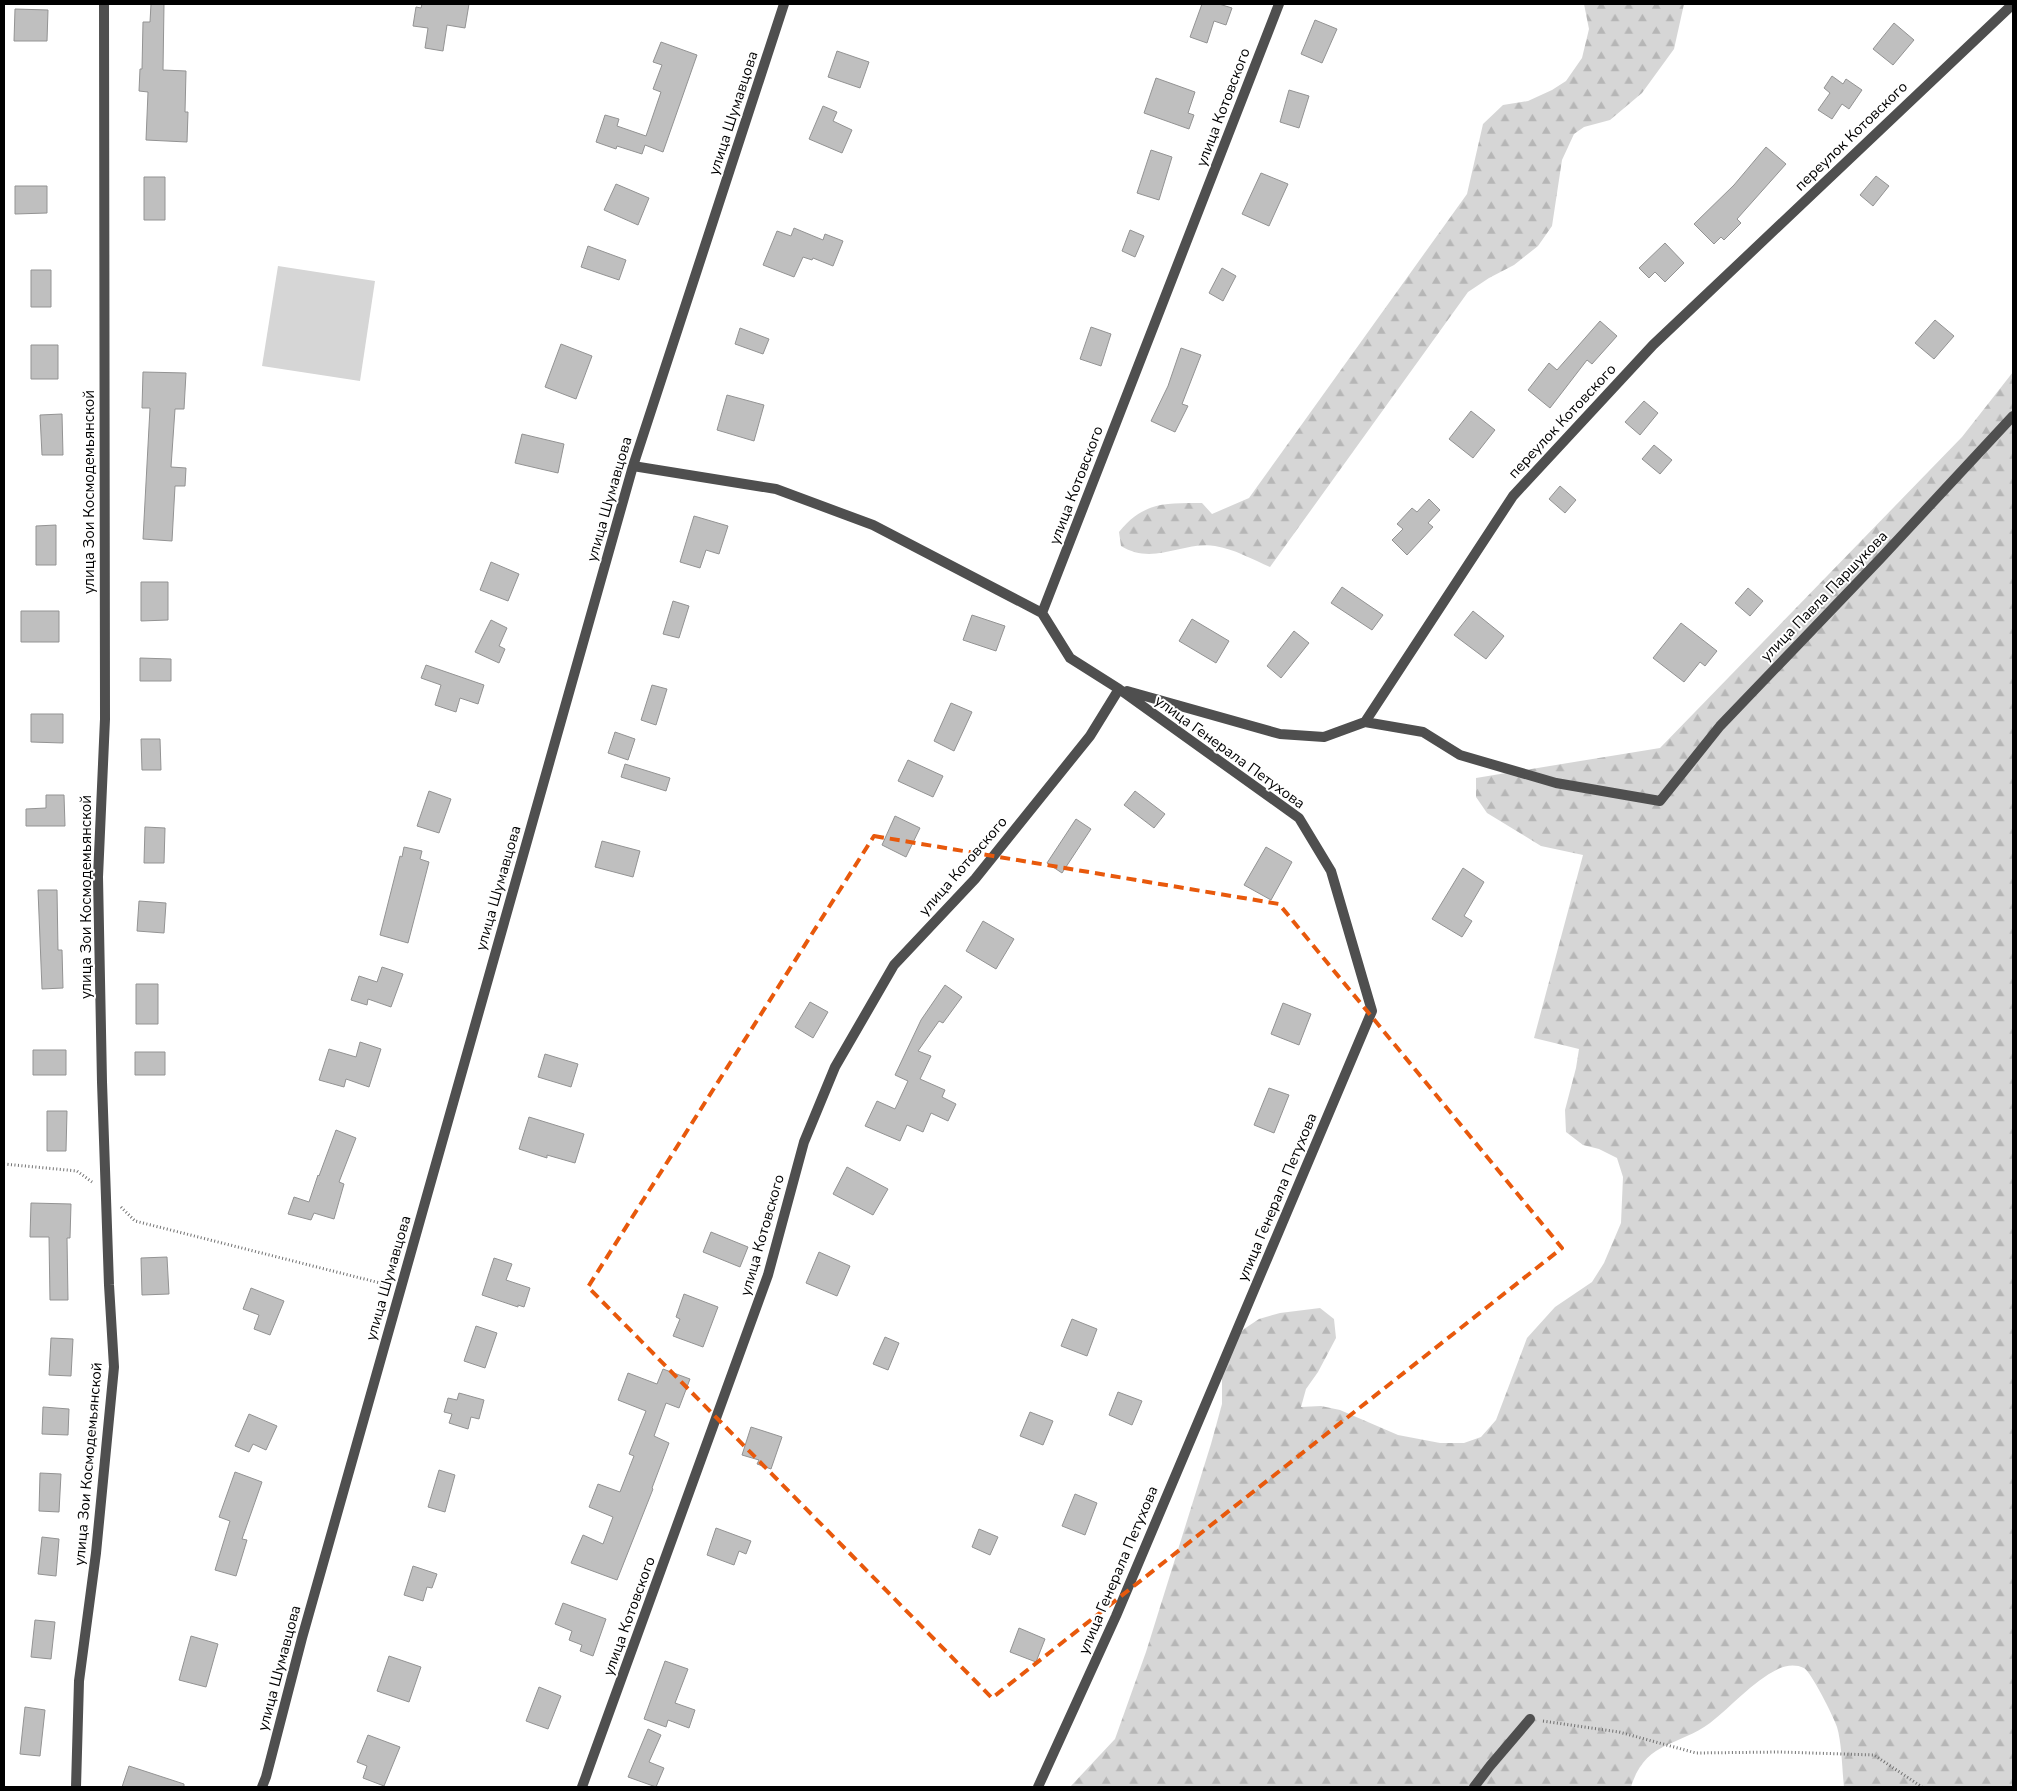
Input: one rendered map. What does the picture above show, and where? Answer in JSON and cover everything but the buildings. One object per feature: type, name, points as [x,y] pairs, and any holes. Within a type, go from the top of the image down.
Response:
[{"type":"street","name":"улица Зои Космодемьянской","points":[[76,1787],[79,1682],[96,1554],[114,1367],[109,1285],[98,877],[105,719],[104,4]]},
{"type":"street","name":"улица Шумавцова","points":[[262,1787],[302,1638],[633,466],[784,4]]},
{"type":"street","name":"улица Котовского","points":[[1042,613],[1279,4]]},
{"type":"street","name":"переулок Котовского","points":[[1365,722],[1513,496],[1653,345],[2012,4]]},
{"type":"street","name":"улица Павла Паршукова","points":[[1365,722],[1423,732],[1460,754],[1556,783],[1660,801],[1720,726],[1880,559],[2013,416]]},
{"type":"street","points":[[633,466],[776,489],[873,525],[1042,613],[1070,658],[1119,689],[1280,734],[1324,738],[1365,722]]},
{"type":"street","name":"улица Котовского","points":[[582,1787],[768,1275],[804,1142],[835,1066],[894,965],[981,871],[1090,736],[1119,689]]},
{"type":"street","name":"улица Генерала Петухова","points":[[1038,1787],[1116,1616],[1372,1011],[1331,871],[1299,818],[1119,689]]},
{"type":"street","points":[[1474,1787],[1530,1719]]},
{"type":"path","points":[[4,1164],[77,1171],[106,1191],[136,1222],[383,1284],[400,1290]]},
{"type":"path","points":[[1530,1719],[1619,1732],[1696,1753],[1780,1752],[1874,1755],[1922,1787]]},
{"type":"highlighted area","points":[[874,836],[1279,904],[1562,1248],[992,1698],[588,1287]]},
{"type":"green space","points":[[1584,4],[1684,4],[1674,49],[1642,93],[1610,120],[1584,127],[1574,134],[1562,160],[1552,226],[1538,246],[1514,265],[1468,292],[1270,567],[1236,552],[1215,546],[1203,545],[1168,552],[1145,554],[1133,552],[1121,546],[1119,532],[1137,515],[1156,506],[1177,503],[1202,503],[1212,514],[1249,498],[1467,194],[1483,124],[1503,105],[1528,101],[1566,81],[1582,58],[1589,29]]},
{"type":"green space","points":[[278,266],[375,281],[360,381],[262,366]]},
{"type":"green space","points":[[2013,372],[2013,1787],[1844,1787],[1840,1741],[1835,1722],[1822,1695],[1807,1671],[1798,1666],[1791,1666],[1778,1669],[1769,1674],[1698,1731],[1653,1753],[1637,1772],[1631,1787],[1070,1787],[1115,1739],[1146,1652],[1211,1444],[1222,1404],[1222,1366],[1230,1347],[1244,1329],[1259,1319],[1280,1313],[1320,1308],[1334,1319],[1336,1338],[1318,1372],[1306,1389],[1301,1407],[1321,1406],[1340,1410],[1398,1435],[1440,1443],[1464,1443],[1481,1437],[1496,1420],[1527,1338],[1555,1307],[1592,1282],[1604,1263],[1621,1223],[1623,1177],[1617,1158],[1599,1149],[1583,1145],[1566,1132],[1565,1110],[1579,1049],[1534,1038],[1583,855],[1541,846],[1487,813],[1476,797],[1476,778],[1660,748],[1962,437]]}]
